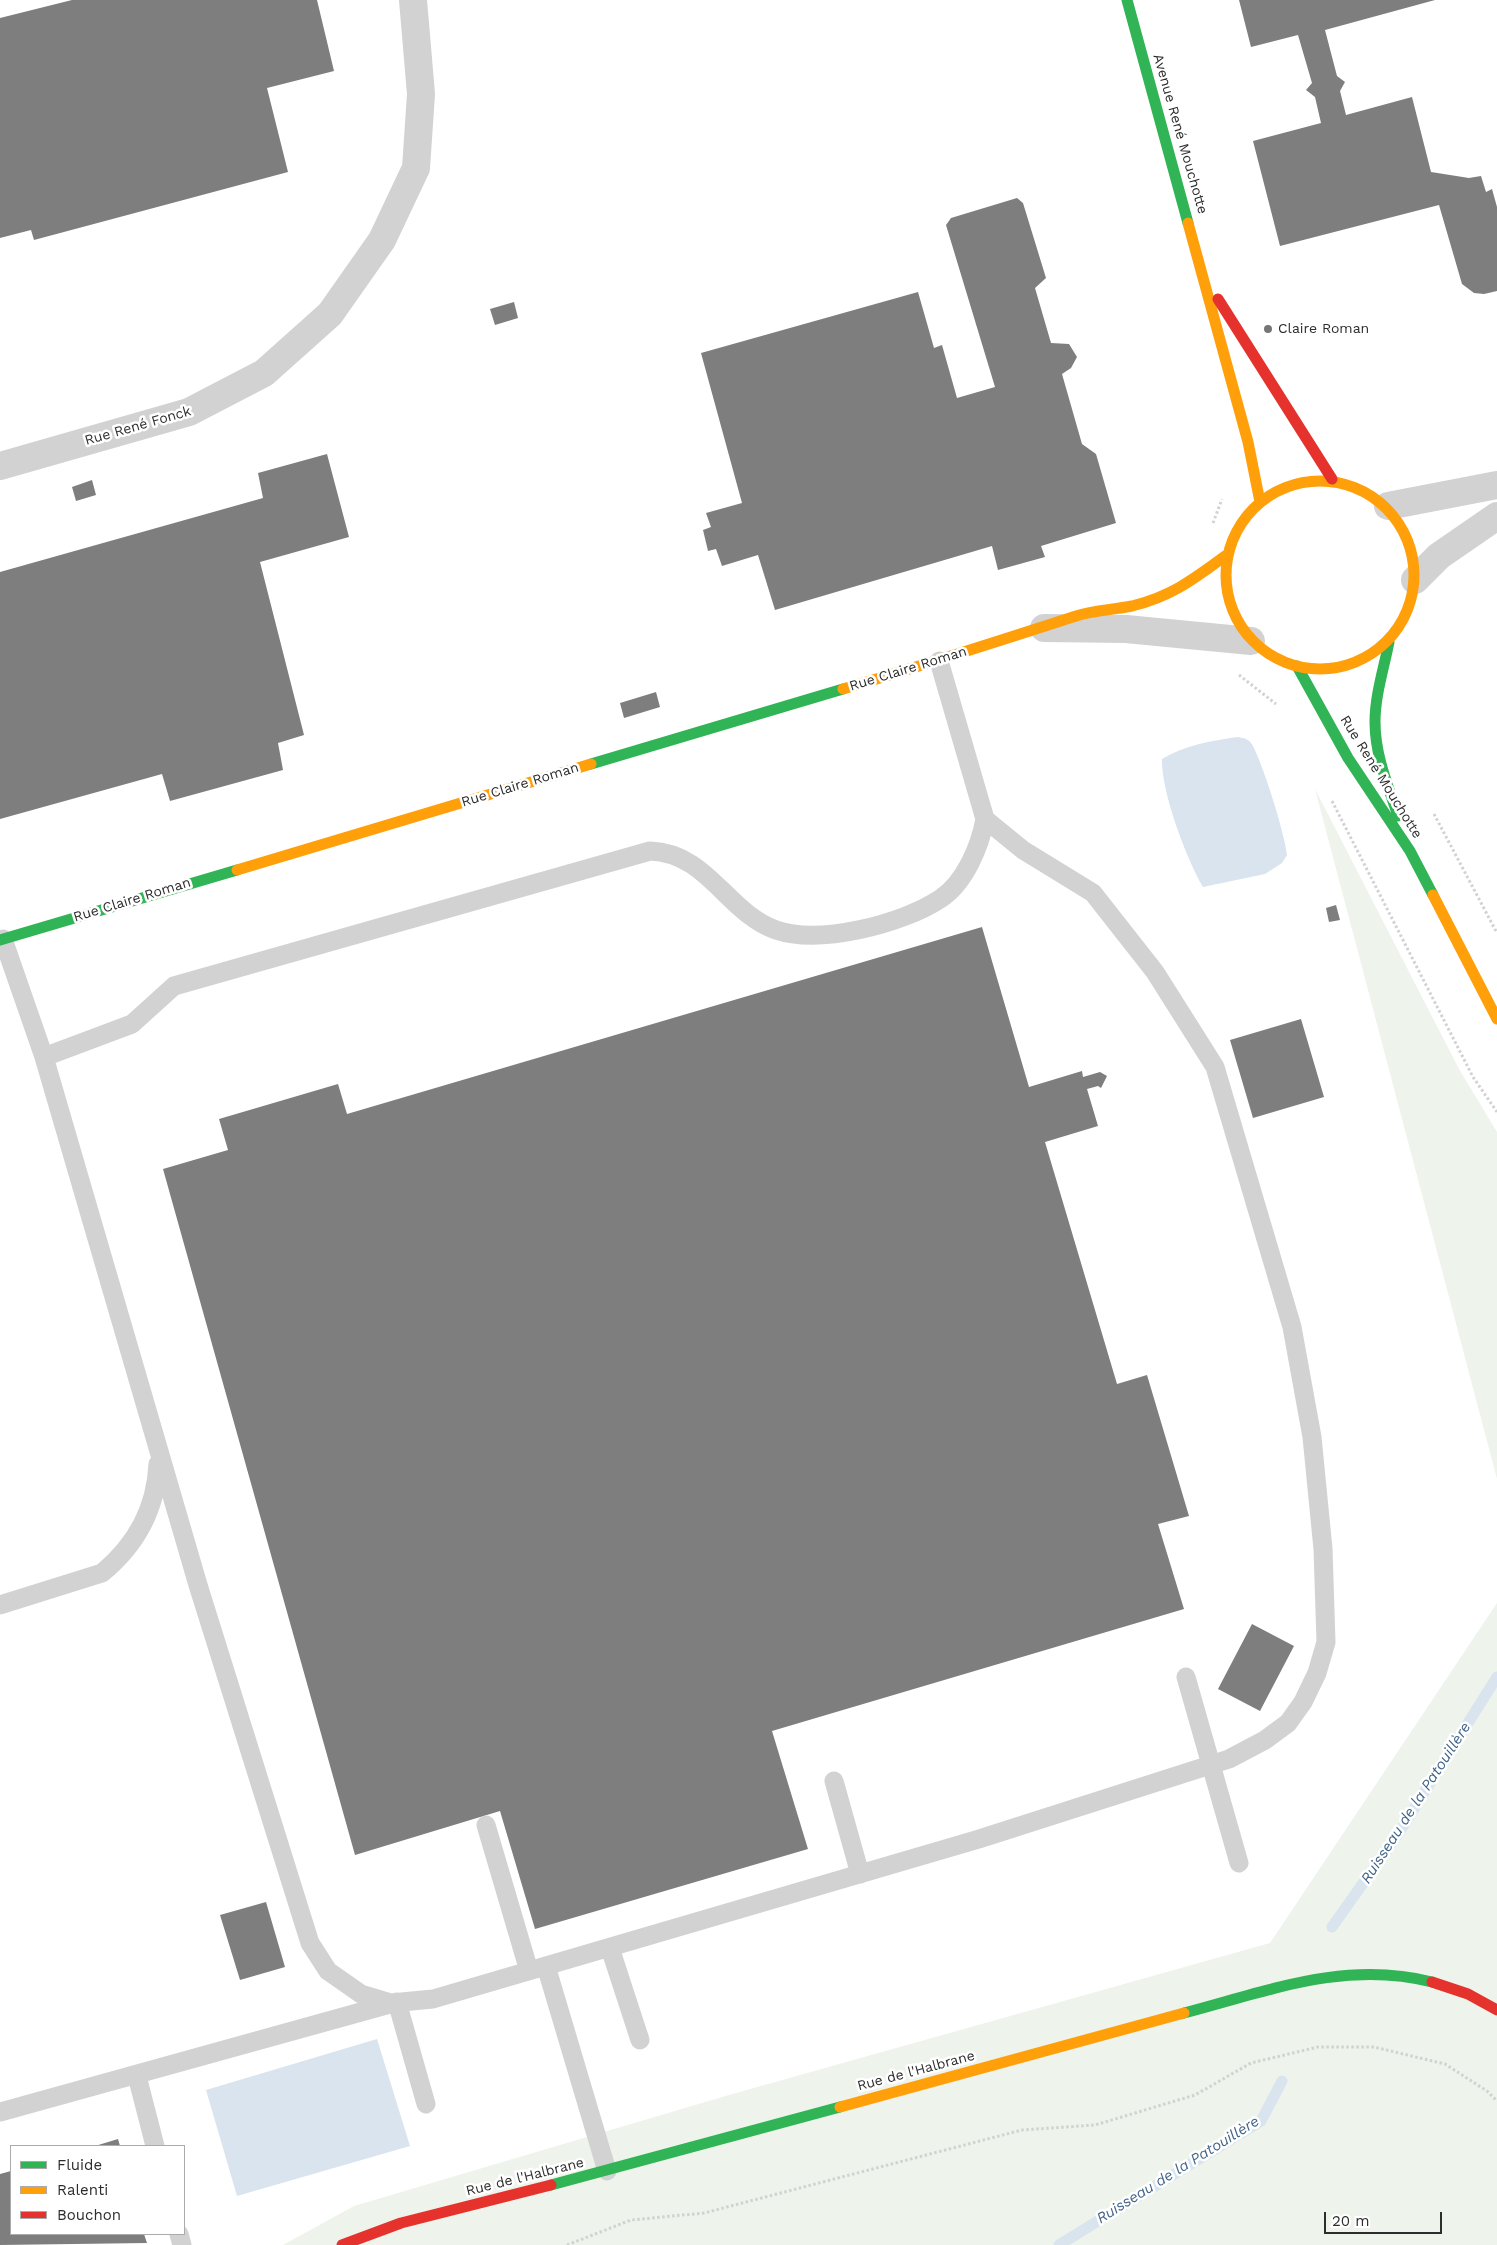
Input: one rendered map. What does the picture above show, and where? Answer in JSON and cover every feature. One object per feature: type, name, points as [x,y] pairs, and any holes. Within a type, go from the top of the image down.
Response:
[{"type":"street","name":"Rue René Fonck","points":[[0,466],[189,412],[264,373],[330,314],[382,240],[416,168],[420,94],[413,0]]},
{"type":"street","name":"Avenue René Mouchotte","points":[[1126,0],[1204,277],[1248,442],[1260,502]]},
{"type":"street","name":"Avenue René Mouchotte","points":[[1204,277],[1332,479]]},
{"type":"street","points":[[1332,479],[1354,487],[1388,506],[1413,556],[1414,580],[1410,604],[1389,642],[1360,662],[1335,668],[1317,669],[1283,662],[1251,641],[1236,619],[1229,598],[1226,577],[1228,554],[1236,532],[1260,502],[1292,485],[1332,479]]},
{"type":"street","points":[[1388,506],[1497,485]]},
{"type":"street","points":[[1414,580],[1439,556],[1497,516]]},
{"type":"street","name":"Rue Claire Roman","points":[[2,939],[939,661],[1091,611],[1131,606],[1157,598],[1178,590],[1228,554]]},
{"type":"street","name":"Rue Claire Roman","points":[[1040,628],[1126,629],[1251,641]]},
{"type":"street","name":"Rue René Mouchotte","points":[[1389,642],[1376,708],[1376,736],[1382,768],[1410,851]]},
{"type":"street","name":"Rue René Mouchotte","points":[[1297,666],[1348,758],[1410,851],[1497,1019]]},
{"type":"street","name":"Rue de l'Halbrane","points":[[342,2245],[401,2224],[607,2171],[1270,1990],[1356,1972],[1390,1974],[1428,1980],[1455,1990],[1497,2010]]},
{"type":"lane","points":[[44,1057],[132,1024],[174,986],[650,851],[668,852],[688,860],[749,915],[775,929],[799,935],[820,936],[862,929],[909,914],[941,899],[956,884],[973,859],[982,839],[985,819],[939,661]]},
{"type":"lane","points":[[2,939],[44,1057],[201,1594],[310,1943],[328,1972],[361,1994],[390,2003],[433,1999],[980,1839],[1229,1759],[1265,1740],[1288,1723],[1304,1702],[1326,1642],[1323,1549],[1312,1437],[1292,1328],[1215,1067],[1155,972],[1093,893],[1024,850],[985,819]]},
{"type":"lane","points":[[0,1605],[102,1573],[115,1562],[129,1546],[153,1503],[157,1485],[159,1451]]},
{"type":"lane","points":[[1186,1677],[1239,1862]]},
{"type":"lane","points":[[834,1781],[860,1874]]},
{"type":"lane","points":[[486,1825],[607,2171]]},
{"type":"lane","points":[[610,1948],[640,2040]]},
{"type":"lane","points":[[0,2112],[137,2076],[397,2002]]},
{"type":"lane","points":[[397,2002],[426,2104]]},
{"type":"lane","points":[[137,2076],[155,2145]]},
{"type":"path","points":[[1212,525],[1224,495]]},
{"type":"path","points":[[1238,674],[1277,705]]},
{"type":"path","points":[[1328,793],[1473,1077],[1497,1112]]},
{"type":"path","points":[[1430,807],[1497,933]]},
{"type":"path","points":[[567,2245],[631,2220],[704,2212],[1022,2130],[1095,2125],[1195,2095],[1251,2064],[1318,2047],[1374,2047],[1445,2064],[1487,2091],[1497,2101]]},
{"type":"shaded area","points":[[1237,737],[1248,740],[1255,751],[1278,815],[1287,855],[1282,863],[1265,874],[1203,887],[1182,842],[1170,806],[1162,759],[1189,747]]},
{"type":"shaded area","points":[[1315,789],[1459,1069],[1497,1132],[1497,1479]]},
{"type":"shaded area","points":[[1497,1603],[1497,2245],[283,2245],[354,2206],[729,2095],[1270,1943]]},
{"type":"shaded area","points":[[377,2039],[410,2146],[237,2196],[206,2090]]},
{"type":"building","points":[[72,0],[317,0],[334,71],[267,88],[288,172],[34,240],[31,230],[0,238],[0,18]]},
{"type":"building","points":[[1239,0],[1435,0],[1325,30],[1337,76],[1345,82],[1340,91],[1346,115],[1412,97],[1431,172],[1469,178],[1481,176],[1486,192],[1492,189],[1497,207],[1497,291],[1484,294],[1474,293],[1462,284],[1439,205],[1280,246],[1253,141],[1321,123],[1315,97],[1306,90],[1312,83],[1298,35],[1251,47]]},
{"type":"building","points":[[1017,198],[1023,203],[1046,278],[1035,288],[1051,343],[1069,344],[1077,357],[1071,368],[1062,374],[1082,444],[1096,454],[1116,523],[1041,546],[1045,557],[998,570],[992,546],[775,610],[758,555],[722,566],[716,549],[708,551],[703,530],[711,527],[706,513],[742,503],[701,353],[918,292],[934,348],[942,345],[957,398],[995,387],[946,225],[951,218]]},
{"type":"building","points":[[514,302],[518,318],[495,325],[490,309]]},
{"type":"building","points":[[327,454],[349,537],[260,562],[304,735],[278,743],[283,770],[170,801],[162,774],[0,819],[0,572],[263,498],[258,473]]},
{"type":"building","points":[[92,480],[96,495],[76,501],[72,487]]},
{"type":"building","points":[[656,692],[660,707],[624,718],[620,703]]},
{"type":"building","points":[[1336,905],[1340,920],[1329,922],[1326,908]]},
{"type":"building","points":[[982,927],[1029,1087],[1082,1071],[1083,1077],[1100,1072],[1107,1076],[1101,1088],[1098,1086],[1087,1089],[1098,1126],[1045,1142],[1117,1384],[1147,1375],[1189,1516],[1158,1524],[1184,1609],[772,1731],[808,1849],[535,1929],[500,1811],[355,1855],[163,1169],[228,1150],[219,1119],[338,1084],[347,1114]]},
{"type":"building","points":[[1301,1019],[1324,1097],[1253,1118],[1230,1040]]},
{"type":"building","points":[[1252,1624],[1294,1646],[1260,1711],[1218,1689]]},
{"type":"building","points":[[266,1902],[285,1967],[240,1980],[220,1915]]},
{"type":"building","points":[[118,2139],[120,2145],[98,2145]]},
{"type":"building","points":[[10,2171],[10,2235],[144,2235],[147,2243],[0,2245],[0,2174]]},
{"type":"waterway","name":"Ruisseau de la Patouillère","points":[[1332,1927],[1398,1834],[1497,1677]]},
{"type":"waterway","name":"Ruisseau de la Patouillère","points":[[1059,2245],[1261,2121],[1282,2081]]},
{"type":"traffic: fast","points":[[1127,0],[1188,223]]},
{"type":"traffic: fast","points":[[1389,642],[1376,702],[1375,722],[1377,746],[1398,816]]},
{"type":"traffic: fast","points":[[1297,666],[1348,758],[1410,851],[1433,895]]},
{"type":"traffic: fast","points":[[591,764],[843,689]]},
{"type":"traffic: fast","points":[[0,940],[237,870]]},
{"type":"traffic: fast","points":[[1184,2013],[1276,1988],[1337,1976],[1368,1974],[1400,1976],[1432,1982]]},
{"type":"traffic: fast","points":[[551,2185],[840,2107]]},
{"type":"traffic: slow","points":[[1188,223],[1248,442],[1260,502]]},
{"type":"traffic: slow","points":[[1311,481],[1329,481],[1356,488],[1387,508],[1407,539],[1414,566],[1414,575],[1414,584],[1407,611],[1387,642],[1356,662],[1329,669],[1311,669],[1293,665],[1276,658],[1260,648],[1247,635],[1237,619],[1230,602],[1226,584],[1226,566],[1230,548],[1237,531],[1247,515],[1260,502],[1276,492],[1293,485],[1311,481]]},
{"type":"traffic: slow","points":[[843,689],[1083,614],[1147,602],[1183,585],[1228,554]]},
{"type":"traffic: slow","points":[[237,870],[591,764]]},
{"type":"traffic: slow","points":[[1433,895],[1497,1019]]},
{"type":"traffic: slow","points":[[840,2107],[1184,2013]]},
{"type":"traffic: jam","points":[[1218,299],[1332,479]]},
{"type":"traffic: jam","points":[[1432,1982],[1468,1994],[1497,2010]]},
{"type":"traffic: jam","points":[[342,2245],[401,2223],[551,2185]]},
{"type":"place","name":"Claire Roman","points":[[1268,329]]}]
